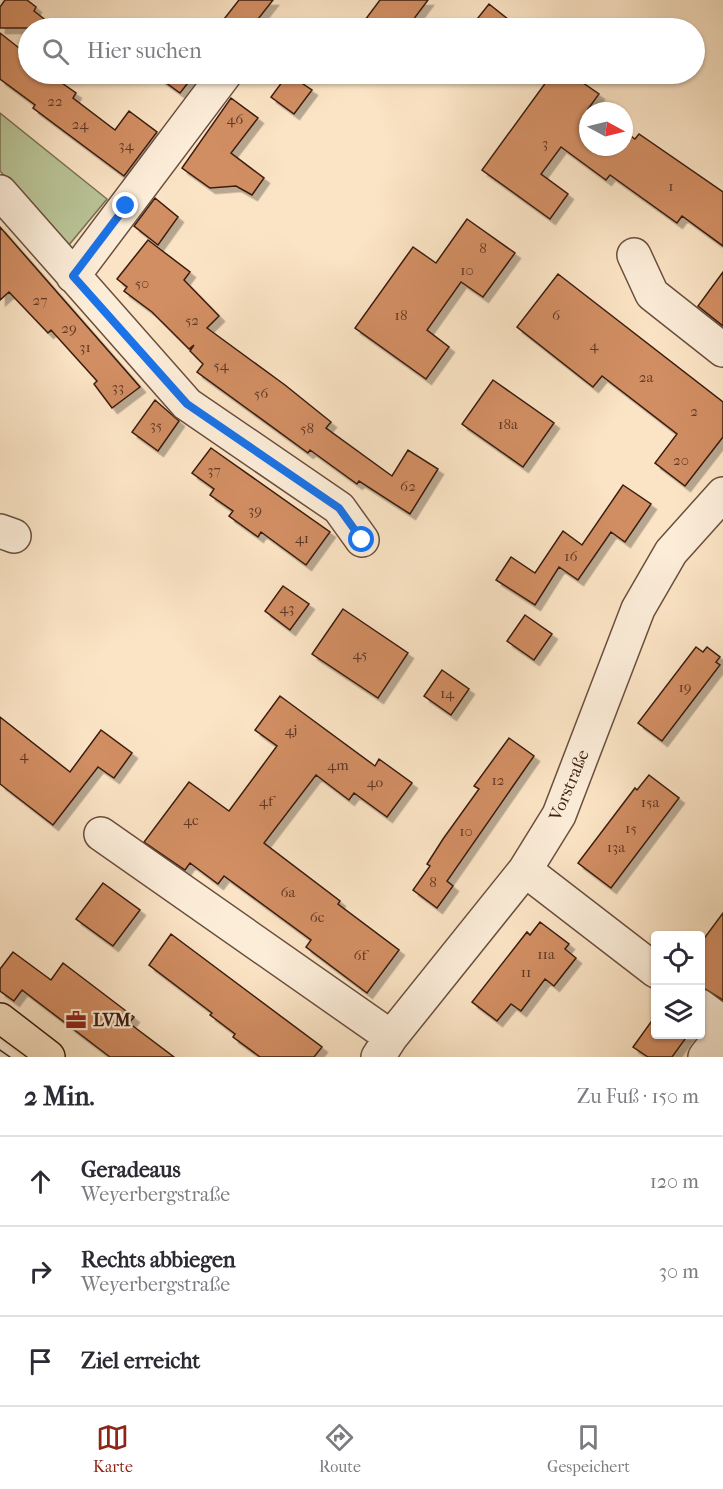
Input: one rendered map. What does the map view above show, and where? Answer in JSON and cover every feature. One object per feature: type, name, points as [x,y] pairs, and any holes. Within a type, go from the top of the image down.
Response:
[{"type":"main road","points":[[0,1020],[48,1057]]},
{"type":"street","points":[[73,276],[217,84]]},
{"type":"street","points":[[0,192],[187,404],[339,508],[362,540]]},
{"type":"street","points":[[634,255],[652,294],[723,350]]},
{"type":"street","name":"Vorstraße","points":[[385,1047],[525,870],[559,815],[638,609],[671,552],[723,494]]},
{"type":"street","points":[[101,834],[385,1047]]},
{"type":"street","points":[[525,870],[651,967]]},
{"type":"street","points":[[705,1010],[723,1023]]},
{"type":"street","points":[[705,1057],[723,1033]]},
{"type":"street","points":[[0,1043],[19,1057]]},
{"type":"green space","points":[[0,113],[107,199],[68,246],[0,171]]},
{"type":"building","points":[[5,0],[27,0],[36,7],[34,11],[43,18],[18,18],[18,28],[0,28],[0,7]]},
{"type":"building","points":[[239,0],[273,0],[259,18],[225,18]]},
{"type":"building","points":[[380,0],[428,0],[414,18],[366,18]]},
{"type":"building","points":[[489,4],[506,18],[478,18]]},
{"type":"building","points":[[0,33],[18,47],[18,84],[63,84],[76,93],[73,98],[115,130],[129,111],[157,132],[124,176],[33,108],[35,105],[0,79]]},
{"type":"building","points":[[168,84],[187,84],[180,93]]},
{"type":"building","points":[[281,84],[303,84],[312,90],[294,114],[271,97]]},
{"type":"building","points":[[545,84],[584,84],[599,94],[593,102],[579,102],[579,156],[633,156],[633,138],[635,139],[639,134],[723,192],[723,246],[682,216],[677,223],[610,175],[606,180],[561,147],[541,174],[568,194],[550,219],[482,170]]},
{"type":"building","points":[[231,98],[258,118],[231,153],[264,178],[252,195],[236,186],[210,188],[182,168]]},
{"type":"building","points":[[155,198],[178,217],[158,245],[134,226]]},
{"type":"building","points":[[467,219],[515,253],[483,297],[461,282],[427,330],[449,347],[426,379],[355,328],[413,247],[436,263]]},
{"type":"building","points":[[0,227],[140,387],[112,408],[94,384],[97,381],[51,330],[48,333],[9,292],[0,300]]},
{"type":"building","points":[[148,240],[190,272],[184,280],[219,316],[207,328],[331,422],[326,428],[392,476],[408,450],[438,469],[410,514],[359,481],[357,484],[310,450],[308,453],[197,372],[203,364],[190,351],[194,345],[189,349],[152,312],[124,291],[127,287],[117,279]]},
{"type":"building","points":[[723,272],[723,326],[698,306]]},
{"type":"building","points":[[558,274],[723,402],[723,437],[685,486],[655,463],[677,434],[602,376],[593,387],[517,327]]},
{"type":"building","points":[[493,380],[554,423],[523,467],[462,424]]},
{"type":"building","points":[[155,400],[179,421],[158,451],[132,432]]},
{"type":"building","points":[[211,448],[330,532],[306,565],[261,532],[258,537],[229,516],[233,511],[210,495],[214,489],[192,473]]},
{"type":"building","points":[[623,485],[651,504],[625,542],[611,532],[578,580],[559,567],[535,605],[496,580],[511,557],[535,573],[563,531],[582,545]]},
{"type":"building","points":[[283,586],[309,604],[290,630],[265,611]]},
{"type":"building","points":[[343,609],[408,653],[378,698],[312,654]]},
{"type":"building","points":[[525,615],[552,634],[534,660],[507,641]]},
{"type":"building","points":[[696,647],[703,652],[707,647],[720,657],[716,662],[720,665],[662,741],[638,723]]},
{"type":"building","points":[[442,670],[469,689],[451,715],[424,696]]},
{"type":"building","points":[[280,696],[375,766],[379,759],[412,783],[387,817],[354,793],[349,800],[316,775],[264,843],[340,901],[338,904],[399,950],[367,993],[306,947],[311,940],[224,876],[218,884],[190,863],[185,870],[144,842],[189,782],[229,811],[277,746],[255,730]]},
{"type":"building","points":[[0,717],[70,772],[101,730],[132,753],[114,778],[98,767],[53,825],[0,784]]},
{"type":"building","points":[[509,738],[534,756],[447,881],[453,886],[437,908],[413,890],[430,866],[427,864],[443,839],[479,789],[474,786]]},
{"type":"building","points":[[649,775],[679,798],[611,888],[578,863],[635,788],[637,790]]},
{"type":"building","points":[[103,883],[140,910],[113,946],[76,919]]},
{"type":"building","points":[[723,913],[723,1000],[705,989],[705,937]]},
{"type":"building","points":[[540,922],[569,944],[565,949],[576,958],[554,986],[545,979],[521,1011],[511,1004],[497,1021],[472,1002],[527,932],[530,935]]},
{"type":"building","points":[[171,934],[322,1047],[314,1057],[260,1057],[233,1037],[235,1034],[210,1015],[212,1013],[149,965]]},
{"type":"building","points":[[13,952],[51,980],[63,963],[134,1017],[129,1023],[174,1057],[110,1057],[22,990],[14,1001],[0,991],[0,969]]},
{"type":"building","points":[[651,1022],[651,1039],[685,1039],[672,1057],[648,1057],[633,1047]]},
{"type":"tram line","points":[[0,1037],[27,1057]]},
{"type":"tram line","points":[[0,1050],[10,1057]]},
{"type":"place","name":"LVM","points":[[76,1020]]},
{"type":"route","points":[[126,206],[73,276],[187,404],[339,508],[362,540]]}]
